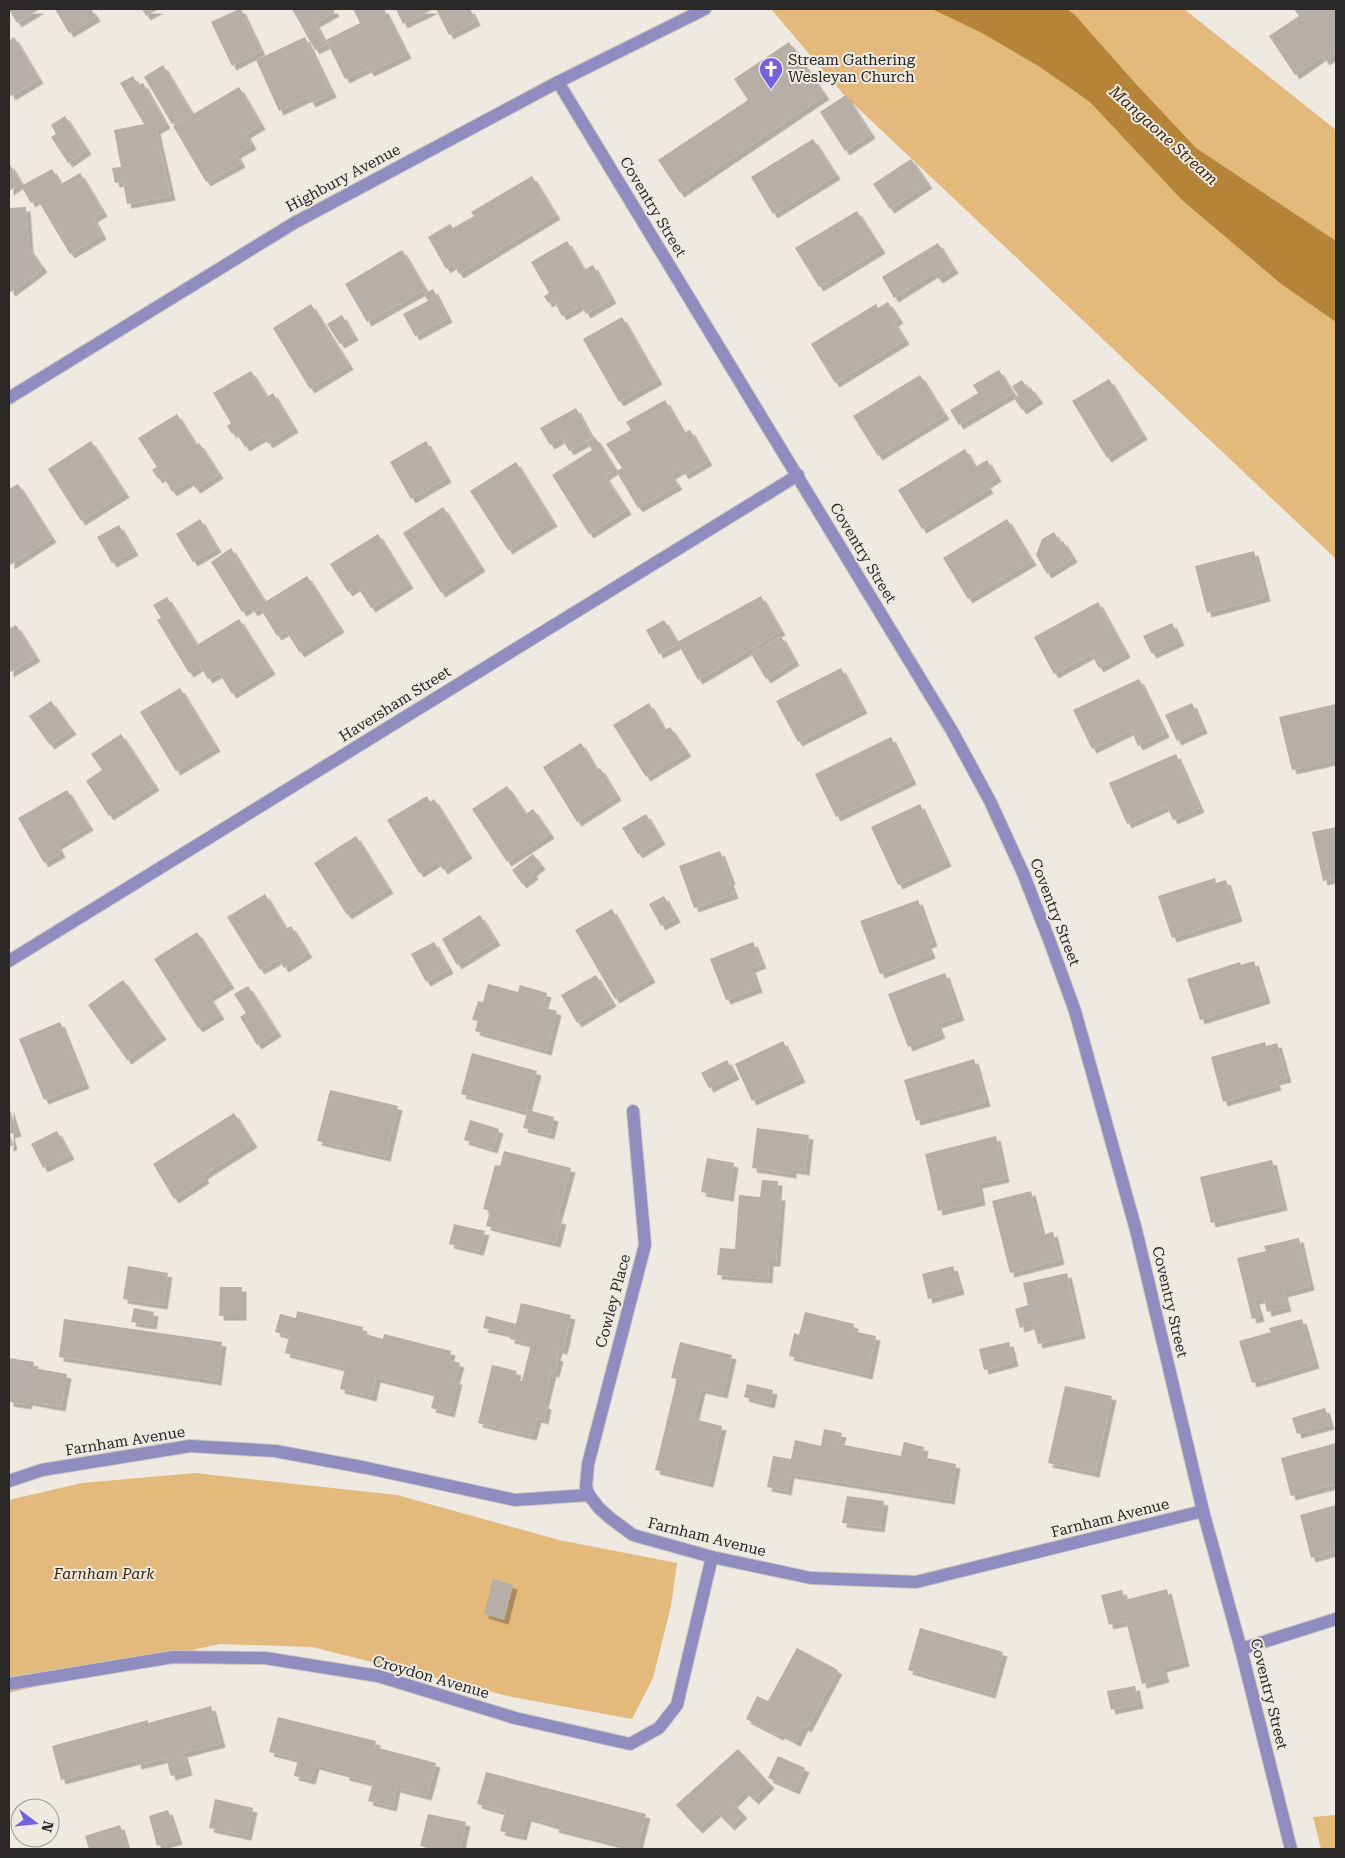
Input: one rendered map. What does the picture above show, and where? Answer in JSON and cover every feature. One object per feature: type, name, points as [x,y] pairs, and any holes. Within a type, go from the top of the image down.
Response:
[{"type":"street","name":"Highbury Avenue","points":[[9,398],[294,223],[558,82],[705,9]]},
{"type":"street","name":"Coventry Street","points":[[558,82],[952,731],[986,794],[1023,873],[1075,1012],[1136,1230],[1203,1512],[1241,1649],[1291,1849]]},
{"type":"street","name":"Haversham Street","points":[[9,961],[798,475]]},
{"type":"street","name":"Cowley Place","points":[[589,1494],[586,1488],[588,1464],[645,1245],[633,1111]]},
{"type":"street","name":"Farnham Avenue","points":[[9,1481],[42,1470],[190,1446],[276,1450],[515,1500],[589,1494],[599,1508],[633,1535],[712,1558],[811,1578],[916,1582],[1203,1512]]},
{"type":"street","name":"Croydon Avenue","points":[[9,1684],[173,1657],[265,1658],[378,1676],[515,1718],[630,1744],[659,1728],[677,1705],[712,1558]]},
{"type":"street","points":[[1241,1649],[1336,1620]]},
{"type":"green space","points":[[771,9],[1184,9],[1336,130],[1336,559],[844,95]]},
{"type":"green space","name":"Farnham Park","points":[[195,1473],[397,1495],[559,1540],[677,1563],[671,1606],[653,1678],[632,1719],[512,1697],[312,1647],[220,1644],[114,1667],[9,1693],[9,1500],[82,1483]]},
{"type":"green space","points":[[1336,1815],[1336,1849],[1321,1849],[1313,1817]]},
{"type":"water","name":"Mangaone Stream","points":[[932,9],[1067,9],[1075,15],[1196,148],[1336,241],[1336,322],[1280,283],[1182,200],[1090,102],[1040,67],[982,33]]},
{"type":"building","points":[[9,9],[40,9],[17,23]]},
{"type":"building","points":[[55,9],[91,9],[96,17],[69,33]]},
{"type":"building","points":[[142,9],[159,9],[146,16]]},
{"type":"building","points":[[241,9],[261,51],[232,66],[211,22]]},
{"type":"building","points":[[292,9],[333,9],[335,12],[315,23],[326,44],[315,50]]},
{"type":"building","points":[[353,9],[384,9],[407,54],[370,72],[367,68],[345,79],[326,40],[360,23]]},
{"type":"building","points":[[396,9],[434,9],[403,24]]},
{"type":"building","points":[[436,9],[470,9],[476,21],[449,35]]},
{"type":"building","points":[[1294,9],[1336,9],[1336,54],[1325,61],[1322,56],[1295,75],[1269,36],[1299,16]]},
{"type":"building","points":[[14,37],[39,79],[11,96],[9,92],[9,41]]},
{"type":"building","points":[[305,37],[332,93],[311,103],[308,97],[279,111],[256,60]]},
{"type":"building","points":[[789,42],[825,95],[680,193],[658,160],[748,100],[734,79]]},
{"type":"building","points":[[163,65],[191,112],[172,124],[144,77]]},
{"type":"building","points":[[133,76],[138,85],[143,83],[166,124],[156,130],[171,196],[127,204],[123,182],[115,183],[112,168],[121,167],[114,130],[144,124],[120,83]]},
{"type":"building","points":[[239,87],[261,125],[246,134],[252,145],[236,154],[241,163],[206,182],[173,126]]},
{"type":"building","points":[[846,95],[871,134],[845,151],[820,112]]},
{"type":"building","points":[[65,116],[87,150],[68,163],[51,137],[56,134],[51,125]]},
{"type":"building","points":[[813,139],[836,175],[773,214],[751,177]]},
{"type":"building","points":[[911,159],[928,184],[890,209],[873,184]]},
{"type":"building","points":[[9,163],[21,183],[9,191]]},
{"type":"building","points":[[52,169],[61,184],[80,173],[103,212],[93,218],[102,235],[70,254],[37,199],[31,203],[21,186]]},
{"type":"building","points":[[532,176],[556,215],[459,274],[453,264],[446,269],[428,237],[450,224],[453,228],[474,216],[471,212]]},
{"type":"building","points":[[26,207],[29,248],[43,268],[11,292],[9,289],[9,208]]},
{"type":"building","points":[[857,211],[881,249],[819,287],[795,248]]},
{"type":"building","points":[[567,241],[584,270],[593,265],[612,299],[586,314],[581,305],[562,316],[553,300],[548,303],[544,296],[549,293],[531,262]]},
{"type":"building","points":[[938,243],[954,269],[938,279],[934,273],[894,298],[882,277]]},
{"type":"building","points":[[402,250],[425,289],[367,322],[345,284]]},
{"type":"building","points":[[433,289],[448,318],[415,336],[403,314],[428,301],[424,294]]},
{"type":"building","points":[[888,302],[899,319],[894,322],[905,340],[835,383],[811,344],[876,304],[878,308]]},
{"type":"building","points":[[311,304],[349,365],[310,389],[273,328]]},
{"type":"building","points":[[342,315],[354,336],[340,344],[327,324]]},
{"type":"building","points":[[622,317],[658,380],[619,402],[583,339]]},
{"type":"building","points":[[999,370],[1013,393],[959,425],[950,410],[978,393],[973,385]]},
{"type":"building","points":[[251,371],[267,397],[273,393],[294,428],[268,444],[264,436],[245,447],[235,431],[232,434],[227,426],[231,423],[213,393]]},
{"type":"building","points":[[920,375],[945,415],[878,456],[853,416]]},
{"type":"building","points":[[1109,379],[1143,435],[1107,458],[1072,401]]},
{"type":"building","points":[[1022,380],[1028,389],[1030,387],[1039,399],[1022,410],[1014,398],[1018,395],[1012,386]]},
{"type":"building","points":[[665,400],[684,433],[690,430],[708,461],[684,475],[681,469],[671,475],[678,485],[638,508],[616,471],[622,468],[606,444],[631,430],[626,422]]},
{"type":"building","points":[[576,408],[592,438],[569,451],[562,438],[550,445],[540,428]]},
{"type":"building","points":[[177,414],[196,445],[199,443],[219,474],[196,489],[190,481],[172,492],[163,476],[158,479],[152,470],[157,467],[138,438]]},
{"type":"building","points":[[595,437],[615,469],[605,476],[627,510],[589,534],[552,475],[592,450],[587,442]]},
{"type":"building","points":[[91,441],[125,493],[81,521],[48,469]]},
{"type":"building","points":[[426,441],[447,478],[411,499],[390,462]]},
{"type":"building","points":[[965,449],[975,467],[987,460],[997,477],[986,484],[989,489],[922,529],[898,490]]},
{"type":"building","points":[[516,462],[553,522],[508,550],[470,491]]},
{"type":"building","points":[[18,484],[52,538],[10,565],[9,489]]},
{"type":"building","points":[[443,507],[481,567],[441,593],[403,533]]},
{"type":"building","points":[[200,519],[217,548],[193,562],[176,534]]},
{"type":"building","points":[[1007,519],[1032,561],[968,599],[943,558]]},
{"type":"building","points":[[119,525],[134,551],[112,563],[97,537]]},
{"type":"building","points":[[1054,532],[1060,543],[1063,541],[1073,558],[1047,574],[1036,555],[1042,539]]},
{"type":"building","points":[[378,534],[409,584],[371,608],[357,586],[348,592],[330,564]]},
{"type":"building","points":[[231,548],[265,602],[307,576],[340,628],[300,653],[286,631],[277,636],[260,608],[253,612],[250,607],[242,612],[211,562]]},
{"type":"building","points":[[1254,551],[1266,597],[1207,613],[1195,566]]},
{"type":"building","points":[[761,596],[781,631],[698,680],[677,642]]},
{"type":"building","points":[[167,597],[197,645],[239,619],[271,670],[232,694],[219,673],[208,679],[200,666],[189,673],[157,620],[161,618],[153,605]]},
{"type":"building","points":[[1098,602],[1126,653],[1099,668],[1091,654],[1054,674],[1034,637]]},
{"type":"building","points":[[664,620],[678,644],[659,654],[646,630]]},
{"type":"building","points":[[1172,623],[1180,641],[1152,654],[1143,636]]},
{"type":"building","points":[[16,625],[36,657],[9,673],[9,629]]},
{"type":"building","points":[[781,636],[795,661],[766,679],[751,654]]},
{"type":"building","points":[[841,668],[863,709],[798,742],[776,701]]},
{"type":"building","points":[[1139,679],[1165,733],[1138,746],[1131,730],[1092,749],[1073,710]]},
{"type":"building","points":[[180,688],[216,747],[176,771],[140,712]]},
{"type":"building","points":[[51,701],[72,730],[50,745],[29,716]]},
{"type":"building","points":[[649,703],[665,730],[670,727],[687,752],[646,777],[613,725]]},
{"type":"building","points":[[1192,703],[1203,729],[1177,741],[1165,715]]},
{"type":"building","points":[[1336,704],[1336,760],[1292,770],[1279,717]]},
{"type":"building","points":[[121,734],[155,786],[109,816],[86,781],[102,770],[91,754]]},
{"type":"building","points":[[891,737],[912,780],[836,817],[815,774]]},
{"type":"building","points":[[581,743],[597,770],[600,768],[617,796],[577,822],[543,767]]},
{"type":"building","points":[[1176,754],[1200,808],[1173,820],[1167,806],[1127,824],[1109,783]]},
{"type":"building","points":[[507,786],[526,814],[533,809],[550,834],[507,862],[472,809]]},
{"type":"building","points":[[67,790],[89,826],[57,845],[61,853],[44,863],[18,818]]},
{"type":"building","points":[[427,796],[430,802],[434,799],[468,854],[443,870],[438,861],[419,873],[387,820]]},
{"type":"building","points":[[920,804],[947,862],[898,885],[871,827]]},
{"type":"building","points":[[646,814],[661,840],[638,854],[622,828]]},
{"type":"building","points":[[1336,827],[1336,878],[1323,881],[1312,832]]},
{"type":"building","points":[[356,836],[389,889],[347,915],[314,863]]},
{"type":"building","points":[[720,851],[734,894],[694,908],[679,866]]},
{"type":"building","points":[[533,854],[541,865],[532,872],[534,875],[522,884],[512,870]]},
{"type":"building","points":[[1215,878],[1216,883],[1226,880],[1238,917],[1172,938],[1158,896]]},
{"type":"building","points":[[265,894],[286,929],[291,926],[308,953],[284,968],[279,959],[260,970],[227,917]]},
{"type":"building","points":[[664,896],[676,918],[661,926],[649,904]]},
{"type":"building","points":[[918,900],[933,942],[927,944],[931,954],[880,974],[860,921]]},
{"type":"building","points":[[612,909],[651,978],[615,999],[575,930]]},
{"type":"building","points":[[480,915],[496,941],[457,965],[442,939]]},
{"type":"building","points":[[197,932],[230,984],[209,997],[220,1015],[198,1028],[154,959]]},
{"type":"building","points":[[434,942],[449,969],[426,982],[411,954]]},
{"type":"building","points":[[753,942],[762,964],[751,968],[758,988],[726,1000],[710,959]]},
{"type":"building","points":[[1254,961],[1266,999],[1200,1020],[1187,979],[1240,962],[1241,965]]},
{"type":"building","points":[[945,973],[960,1016],[937,1024],[941,1034],[908,1047],[888,994]]},
{"type":"building","points":[[596,975],[612,1002],[577,1023],[561,995]]},
{"type":"building","points":[[123,980],[162,1035],[127,1060],[88,1005]]},
{"type":"building","points":[[488,984],[518,992],[520,985],[547,993],[543,1007],[557,1011],[547,1051],[475,1031],[478,1021],[472,1020],[478,1001],[483,1002]]},
{"type":"building","points":[[248,986],[277,1032],[257,1045],[240,1017],[246,1013],[234,994]]},
{"type":"building","points":[[60,1022],[85,1084],[44,1100],[19,1039]]},
{"type":"building","points":[[783,1041],[801,1078],[752,1101],[735,1064]]},
{"type":"building","points":[[1265,1042],[1266,1046],[1277,1043],[1287,1078],[1275,1081],[1277,1086],[1223,1102],[1211,1057]]},
{"type":"building","points":[[472,1053],[537,1071],[526,1112],[461,1094]]},
{"type":"building","points":[[974,1059],[986,1102],[916,1121],[904,1080]]},
{"type":"building","points":[[727,1060],[735,1075],[709,1088],[701,1073]]},
{"type":"building","points":[[330,1090],[398,1106],[386,1157],[317,1141]]},
{"type":"building","points":[[9,1107],[17,1132],[10,1134],[13,1145],[9,1147]]},
{"type":"building","points":[[528,1110],[554,1117],[550,1135],[523,1128]]},
{"type":"building","points":[[234,1113],[253,1143],[203,1175],[205,1179],[174,1199],[153,1164]]},
{"type":"building","points":[[470,1120],[499,1129],[493,1149],[464,1140]]},
{"type":"building","points":[[757,1128],[809,1135],[805,1171],[792,1169],[792,1174],[752,1168]]},
{"type":"building","points":[[57,1131],[70,1155],[43,1168],[31,1144]]},
{"type":"building","points":[[996,1136],[1005,1178],[978,1184],[981,1201],[938,1211],[925,1154]]},
{"type":"building","points":[[504,1151],[571,1168],[557,1219],[562,1220],[556,1243],[486,1226],[490,1211],[483,1209],[495,1165],[500,1166]]},
{"type":"building","points":[[707,1158],[734,1163],[729,1197],[701,1192]]},
{"type":"building","points":[[1272,1160],[1283,1206],[1211,1223],[1200,1177]]},
{"type":"building","points":[[762,1180],[778,1181],[777,1196],[781,1196],[776,1262],[769,1262],[768,1279],[717,1275],[720,1248],[735,1249],[739,1195],[760,1197]]},
{"type":"building","points":[[1031,1191],[1042,1235],[1053,1232],[1060,1260],[1010,1273],[992,1201]]},
{"type":"building","points":[[454,1224],[485,1231],[479,1251],[449,1244]]},
{"type":"building","points":[[1299,1238],[1310,1286],[1283,1293],[1287,1307],[1267,1312],[1264,1298],[1255,1300],[1260,1317],[1252,1319],[1237,1258],[1266,1251],[1264,1246]]},
{"type":"building","points":[[128,1266],[168,1273],[163,1305],[123,1299]]},
{"type":"building","points":[[953,1266],[960,1290],[928,1299],[922,1274]]},
{"type":"building","points":[[1067,1273],[1081,1334],[1038,1344],[1033,1324],[1020,1328],[1015,1309],[1028,1305],[1023,1283]]},
{"type":"building","points":[[220,1287],[242,1287],[242,1316],[219,1316]]},
{"type":"building","points":[[521,1303],[571,1315],[563,1350],[558,1349],[556,1356],[559,1357],[555,1373],[552,1372],[544,1404],[547,1405],[544,1420],[537,1418],[532,1436],[478,1423],[492,1365],[517,1371],[515,1380],[522,1381],[531,1344],[510,1339],[511,1334],[483,1328],[486,1316],[516,1324]]},
{"type":"building","points":[[134,1308],[154,1312],[152,1325],[131,1322]]},
{"type":"building","points":[[297,1311],[363,1327],[362,1333],[383,1339],[384,1334],[451,1351],[449,1360],[460,1363],[455,1380],[458,1380],[450,1413],[431,1408],[435,1393],[376,1378],[372,1397],[340,1389],[345,1368],[285,1353],[289,1336],[275,1332],[280,1314],[296,1318]]},
{"type":"building","points":[[805,1312],[854,1324],[853,1331],[876,1336],[868,1375],[789,1356],[794,1333],[799,1335]]},
{"type":"building","points":[[64,1319],[222,1342],[217,1381],[59,1357]]},
{"type":"building","points":[[1302,1319],[1315,1364],[1252,1383],[1239,1341],[1271,1332],[1269,1328]]},
{"type":"building","points":[[680,1342],[732,1355],[723,1394],[701,1389],[694,1419],[722,1426],[709,1483],[655,1470],[677,1379],[671,1378]]},
{"type":"building","points":[[1009,1342],[1014,1362],[984,1370],[979,1349]]},
{"type":"building","points":[[9,1358],[34,1362],[33,1368],[67,1374],[61,1407],[28,1401],[27,1405],[9,1402]]},
{"type":"building","points":[[747,1384],[773,1390],[770,1404],[744,1397]]},
{"type":"building","points":[[1065,1386],[1112,1396],[1095,1473],[1048,1463]]},
{"type":"building","points":[[1325,1408],[1330,1425],[1297,1434],[1292,1418]]},
{"type":"building","points":[[824,1429],[842,1433],[839,1444],[901,1456],[904,1442],[924,1447],[922,1457],[956,1464],[950,1500],[790,1474],[787,1491],[767,1487],[773,1456],[791,1459],[795,1440],[821,1446]]},
{"type":"building","points":[[1336,1443],[1336,1484],[1291,1496],[1281,1458]]},
{"type":"building","points":[[847,1496],[884,1501],[880,1528],[842,1523]]},
{"type":"building","points":[[1336,1505],[1336,1551],[1311,1558],[1300,1515]]},
{"type":"building","points":[[493,1579],[513,1585],[504,1620],[484,1614]]},
{"type":"building","points":[[1167,1589],[1185,1662],[1162,1668],[1165,1678],[1142,1684],[1126,1621],[1109,1625],[1101,1595],[1122,1590],[1125,1600]]},
{"type":"building","points":[[920,1628],[1003,1652],[991,1694],[908,1670]]},
{"type":"building","points":[[797,1648],[838,1670],[807,1728],[804,1726],[796,1742],[780,1734],[779,1736],[746,1719],[757,1696],[768,1701]]},
{"type":"building","points":[[1135,1686],[1139,1704],[1111,1710],[1107,1691]]},
{"type":"building","points":[[211,1706],[221,1743],[183,1753],[188,1771],[171,1776],[166,1758],[137,1765],[136,1760],[61,1780],[52,1746],[148,1720],[148,1723]]},
{"type":"building","points":[[278,1717],[376,1741],[375,1747],[436,1763],[427,1796],[396,1788],[392,1807],[368,1801],[373,1783],[345,1776],[345,1773],[315,1765],[311,1780],[294,1776],[298,1759],[269,1752]]},
{"type":"building","points":[[738,1749],[770,1784],[754,1800],[745,1791],[733,1803],[743,1814],[730,1826],[717,1812],[698,1829],[676,1805]]},
{"type":"building","points":[[778,1756],[805,1768],[795,1790],[768,1778]]},
{"type":"building","points":[[486,1772],[646,1814],[637,1849],[554,1828],[555,1825],[527,1817],[522,1836],[500,1831],[505,1812],[477,1804]]},
{"type":"building","points":[[215,1799],[253,1808],[247,1836],[209,1828]]},
{"type":"building","points":[[168,1810],[178,1840],[157,1846],[149,1816]]},
{"type":"building","points":[[428,1814],[466,1822],[460,1849],[435,1849],[420,1846]]},
{"type":"building","points":[[120,1825],[127,1849],[89,1849],[85,1836]]},
{"type":"place","name":"Stream Gathering Wesleyan Church","points":[[771,90]]}]
